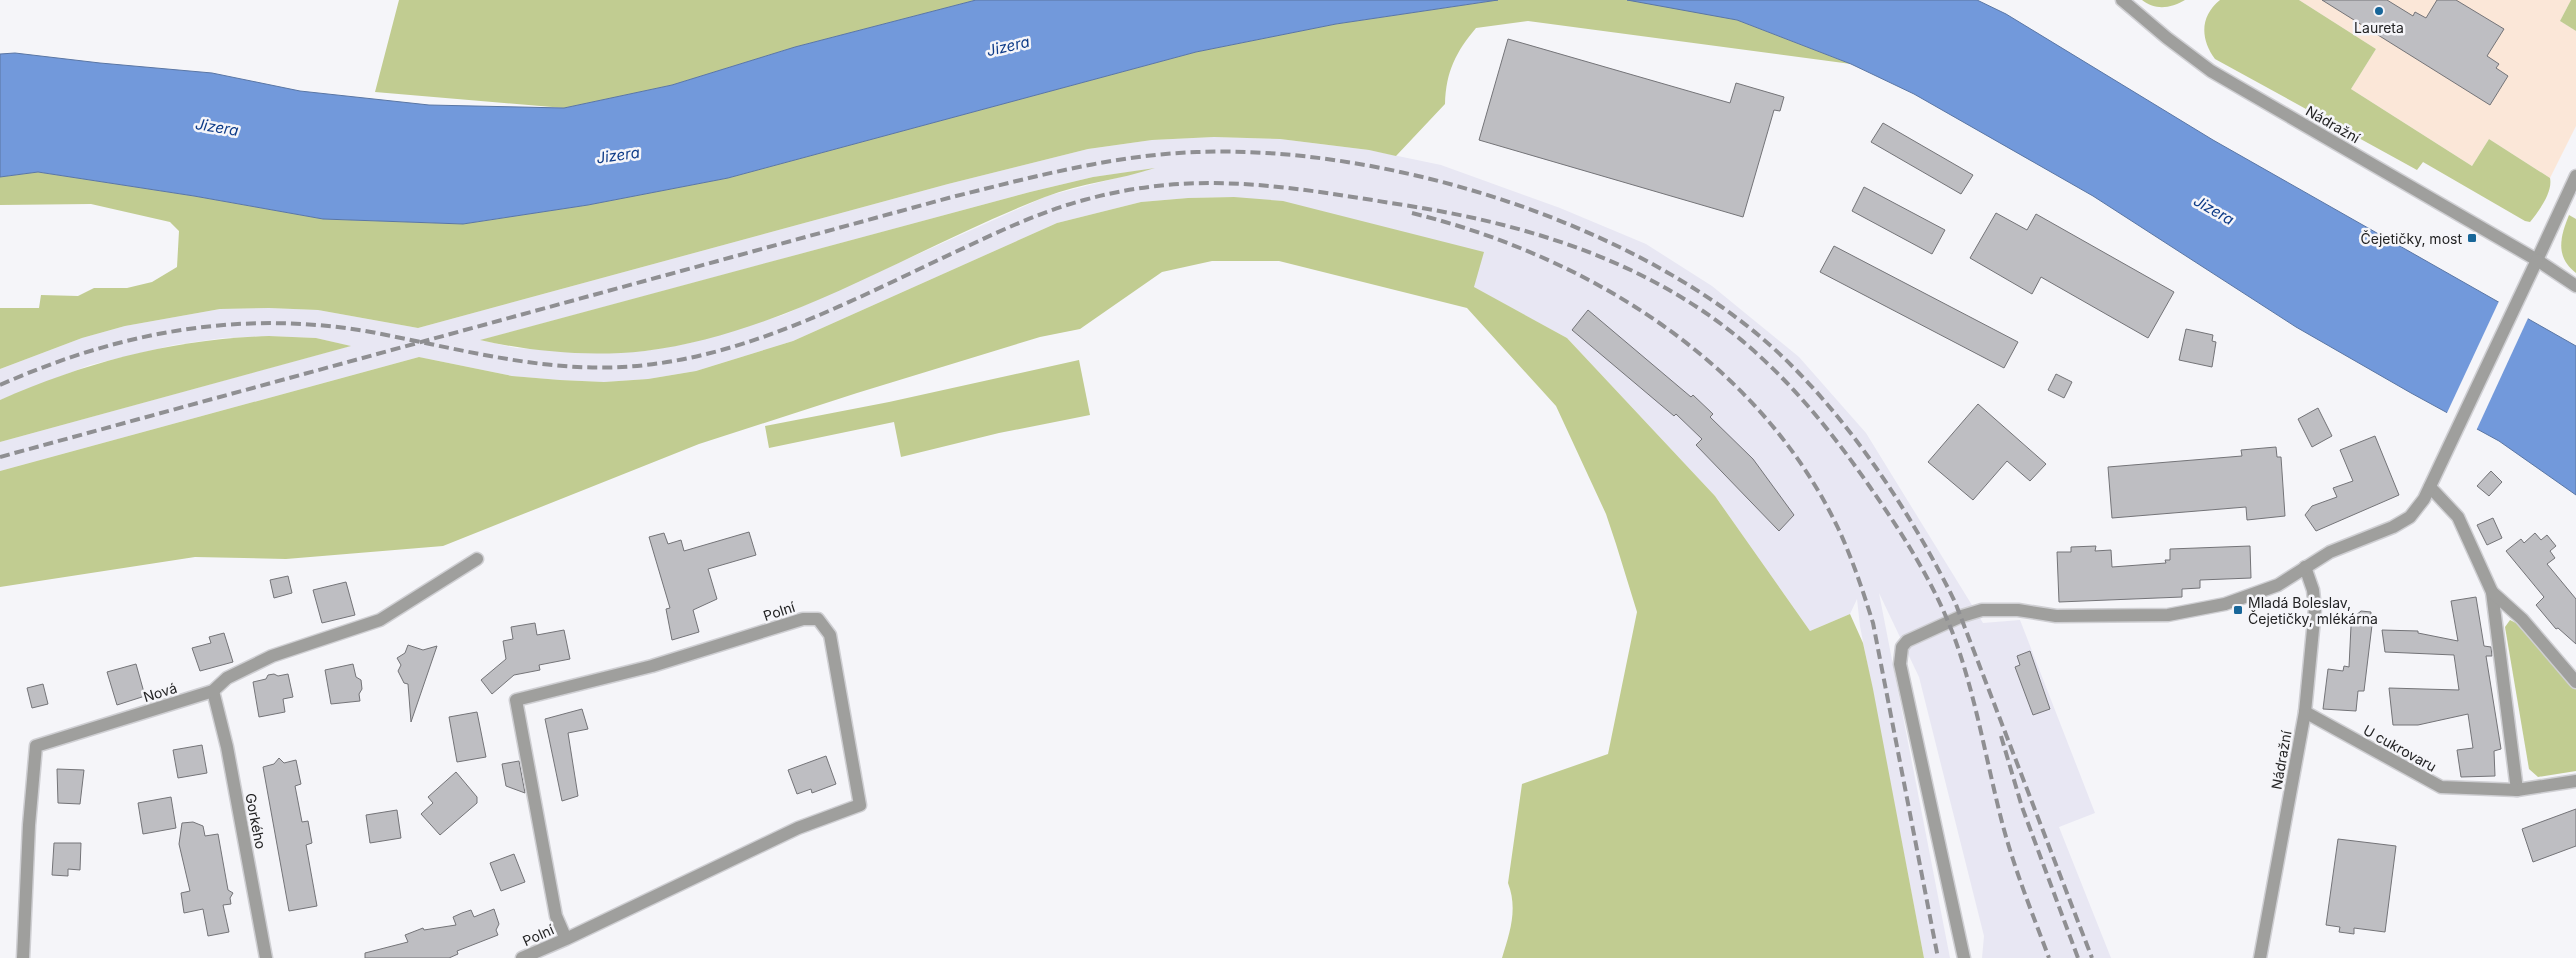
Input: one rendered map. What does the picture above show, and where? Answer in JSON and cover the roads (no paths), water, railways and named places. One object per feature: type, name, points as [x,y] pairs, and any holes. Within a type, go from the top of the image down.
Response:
[{"type":"street","name":"Nádražní","points":[[2122,0],[2167,38],[2211,71],[2537,260],[2576,286]]},
{"type":"street","points":[[1964,958],[1900,664],[1902,647],[1914,636],[1962,616],[1982,610],[2018,610],[2056,616],[2174,614],[2225,604],[2278,585],[2330,552],[2402,522],[2416,510],[2430,487],[2576,176]]},
{"type":"street","points":[[2430,487],[2458,517],[2492,592],[2517,790]]},
{"type":"street","name":"Nová","points":[[23,958],[29,825],[36,746],[213,691],[227,678],[272,656],[380,620],[477,559]]},
{"type":"street","name":"Nádražní","points":[[2260,958],[2305,712],[2315,609],[2313,590],[2305,567]]},
{"type":"street","points":[[2492,592],[2522,619],[2576,682]]},
{"type":"street","name":"Polní","points":[[522,958],[548,953],[566,939],[798,828],[860,805],[830,634],[818,619],[803,619],[652,666],[516,700],[556,916],[566,939]]},
{"type":"street","name":"Gorkého","points":[[213,691],[227,747],[266,958]]},
{"type":"street","name":"U cukrovaru","points":[[2305,712],[2441,787],[2517,790],[2576,781]]},
{"type":"water","name":"Jizera","points":[[976,0],[1498,0],[1336,24],[1196,52],[728,178],[588,205],[463,224],[323,219],[194,196],[38,172],[0,177],[0,54],[15,53],[212,73],[300,91],[429,105],[564,108],[672,85],[795,47]]},
{"type":"water","name":"Jizera","points":[[1627,0],[1977,0],[2006,14],[2213,140],[2576,346],[2576,495],[2499,441],[2296,327],[2093,196],[1914,94],[1851,64],[1737,20]]},
{"type":"railway","points":[[0,457],[952,197],[1073,168],[1135,157],[1166,154],[1197,152],[1268,153],[1343,161],[1420,176],[1496,198],[1571,225],[1641,258],[1706,296],[1763,339],[1820,395],[1846,427],[1895,496],[1937,567],[1955,602],[2092,958]]},
{"type":"railway","points":[[0,385],[90,351],[135,339],[181,330],[275,323],[371,332],[507,359],[576,367],[646,365],[688,358],[730,348],[811,319],[995,234],[1054,209],[1127,190],[1168,185],[1208,183],[1286,188],[1410,206],[1500,224],[1588,252],[1630,270],[1671,291],[1709,316],[1764,360],[1797,394],[1842,448],[1907,543],[1929,581],[1948,621],[1970,687],[2008,843],[2049,958]]},
{"type":"railway","points":[[1412,213],[1477,232],[1541,257],[1602,287],[1660,324],[1714,366],[1762,414],[1804,468],[1843,539],[1873,623],[1938,958]]},
{"type":"railway","points":[[2001,736],[2022,807],[2078,958]]},
{"type":"place","name":"Laureta","points":[[2379,11]]},
{"type":"place","name":"Čejetičky, most","points":[[2472,238]]},
{"type":"place","name":"Mladá Boleslav, Čejetičky, mlékárna","points":[[2238,610]]}]
